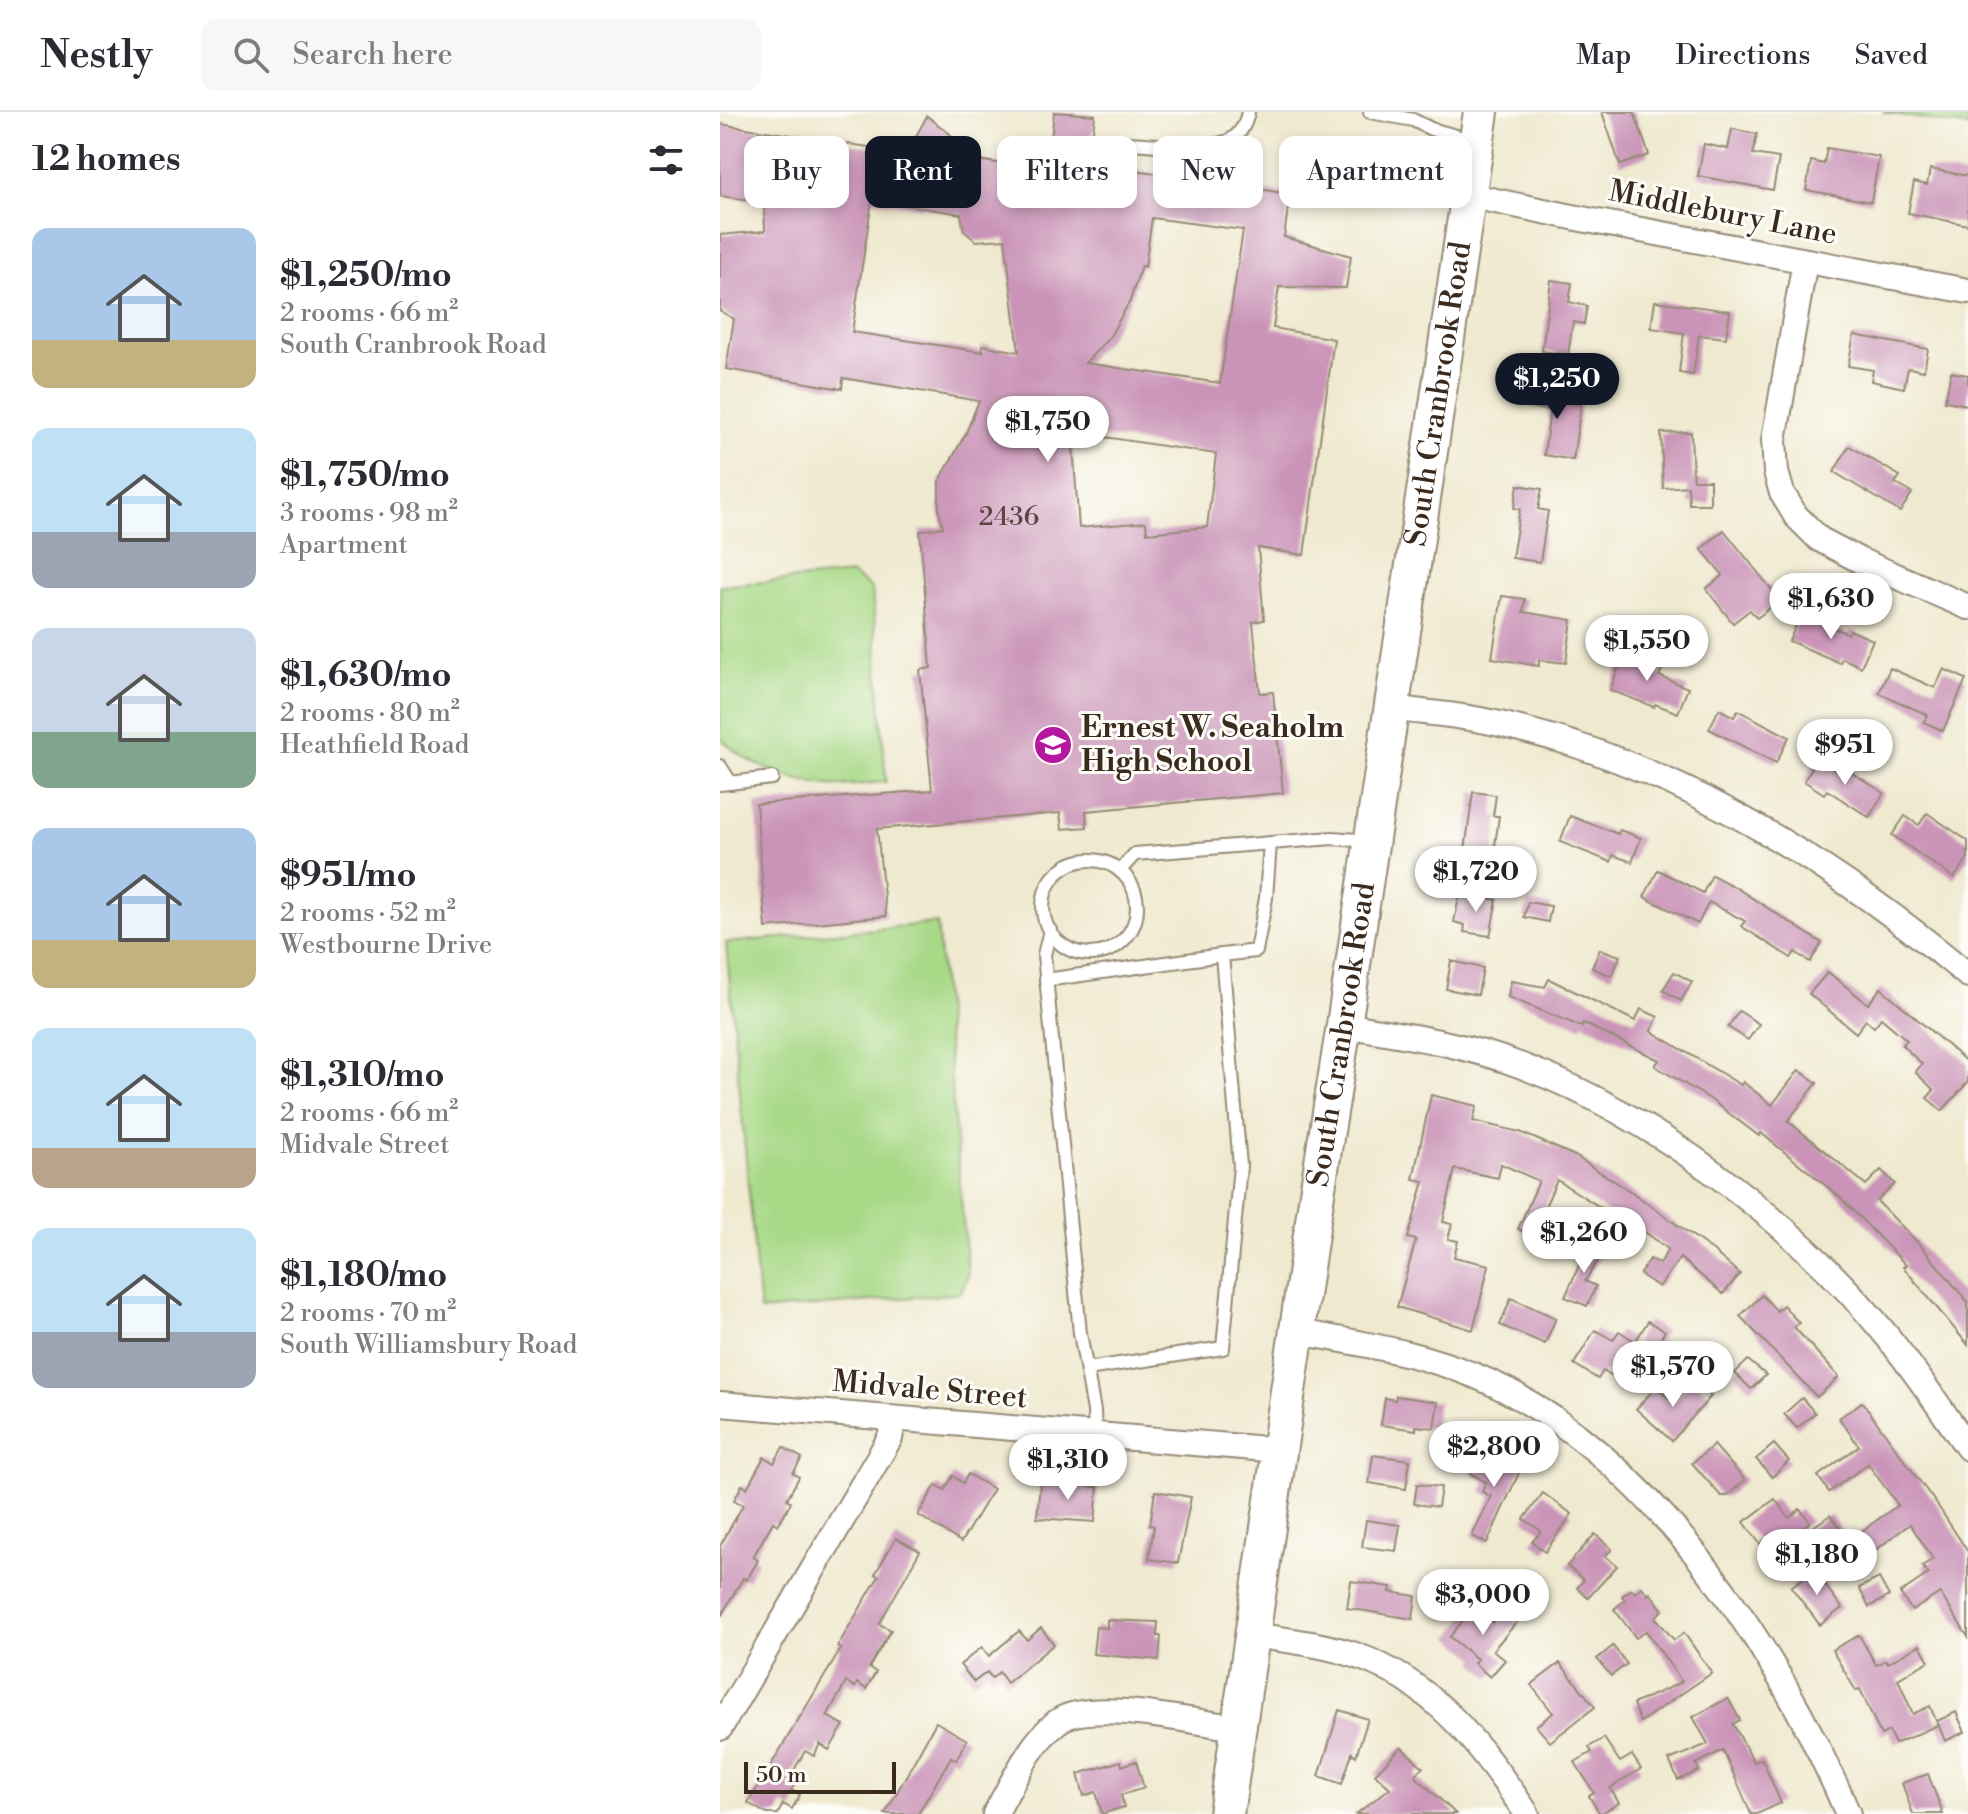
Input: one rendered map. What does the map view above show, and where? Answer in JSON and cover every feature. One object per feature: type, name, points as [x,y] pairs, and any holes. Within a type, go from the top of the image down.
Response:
[{"type":"street","name":"South Cranbrook Road","points":[[1472,167],[1479,127]]},
{"type":"street","name":"Middlebury Lane","points":[[1472,196],[1968,291]]},
{"type":"street","name":"South Cranbrook Road","points":[[1226,1814],[1465,208]]},
{"type":"street","points":[[1805,261],[1774,440],[1776,472],[1782,493],[1796,516],[1819,539],[1859,560],[1968,607]]},
{"type":"street","points":[[1391,708],[1475,719],[1562,741],[1624,762],[1701,796],[1792,846],[1861,891],[1968,975]]},
{"type":"street","points":[[1344,1025],[1426,1039],[1520,1065],[1612,1108],[1676,1147],[1748,1200],[1815,1259],[1881,1328],[1968,1448]]},
{"type":"street","points":[[1298,1332],[1414,1353],[1477,1376],[1539,1409],[1607,1459],[1673,1528],[1765,1652],[1811,1729],[1848,1814]]},
{"type":"street","name":"Midvale Street","points":[[720,1404],[1279,1450]]},
{"type":"street","points":[[720,1728],[890,1438],[894,1419]]},
{"type":"street","points":[[1252,1635],[1295,1641],[1356,1656],[1392,1671],[1424,1691],[1452,1716],[1489,1758],[1527,1814]]},
{"type":"street","points":[[995,1814],[1039,1740],[1059,1720],[1077,1712],[1121,1711],[1239,1728]]},
{"type":"lane","points":[[1137,143],[1200,145],[1225,142],[1239,133],[1248,112]]},
{"type":"lane","points":[[1370,112],[1413,120],[1431,129],[1479,127]]},
{"type":"lane","points":[[720,766],[726,783],[772,778]]},
{"type":"lane","points":[[1120,870],[1135,854],[1344,838],[1372,841]]},
{"type":"lane","points":[[1046,980],[1256,951],[1266,898],[1270,843]]},
{"type":"lane","points":[[1090,859],[1106,862],[1120,870],[1130,881],[1136,895],[1134,925],[1115,947],[1101,953],[1086,954],[1059,942],[1050,930],[1044,915],[1044,899],[1049,884],[1059,871],[1073,862],[1090,859]]},
{"type":"lane","points":[[1050,930],[1044,955],[1046,980],[1080,1333],[1095,1436]]},
{"type":"lane","points":[[1087,1369],[1223,1348],[1240,1166],[1222,955]]},
{"type":"green space","points":[[1883,112],[1968,112],[1968,127]]},
{"type":"green space","points":[[852,574],[872,589],[886,782],[828,785],[799,780],[756,764],[720,737],[720,586]]},
{"type":"green space","points":[[937,923],[968,1276],[960,1293],[760,1311],[726,943]]},
{"type":"building","points":[[1054,112],[1095,115],[1092,136],[1052,136]]},
{"type":"building","points":[[1602,112],[1634,112],[1649,155],[1620,165]]},
{"type":"building","points":[[927,116],[952,136],[916,136]]},
{"type":"building","points":[[720,124],[797,136],[744,136],[744,199],[720,196]]},
{"type":"building","points":[[1732,129],[1757,134],[1753,154],[1779,158],[1773,190],[1698,176],[1704,144],[1728,149]]},
{"type":"building","points":[[849,144],[865,146],[865,208],[871,208],[852,332],[983,352],[982,345],[1019,352],[1005,239],[976,241],[964,231],[961,214],[923,208],[981,208],[981,161],[997,163],[997,208],[1137,208],[1137,170],[1153,173],[1153,208],[1263,208],[1263,190],[1279,192],[1279,208],[1288,208],[1284,237],[1351,256],[1346,288],[1279,287],[1273,328],[1334,339],[1304,555],[1258,548],[1264,620],[1253,622],[1260,693],[1273,692],[1283,793],[1086,811],[1087,827],[1062,829],[1060,813],[877,829],[886,916],[766,928],[756,804],[932,790],[920,670],[931,668],[920,531],[943,527],[939,511],[939,482],[966,433],[979,401],[843,378],[842,389],[726,369],[734,319],[720,311],[720,235],[765,231],[764,208],[849,208]],"holes":[[[1152,218],[1243,230],[1220,383],[1085,363],[1109,338],[1130,301],[1141,266],[1145,267]],[[1072,432],[1216,454],[1207,527],[1147,533],[1146,522],[1079,528]]]},
{"type":"building","points":[[1827,148],[1879,157],[1871,202],[1806,190],[1811,161],[1824,164]]},
{"type":"building","points":[[1930,169],[1968,176],[1968,225],[1908,213],[1914,182],[1927,185]]},
{"type":"building","points":[[1551,280],[1572,283],[1569,302],[1587,306],[1584,324],[1573,322],[1568,355],[1542,351]]},
{"type":"building","points":[[1655,301],[1730,311],[1726,338],[1699,335],[1693,375],[1679,373],[1684,333],[1651,328]]},
{"type":"building","points":[[1854,335],[1928,349],[1924,371],[1908,368],[1904,388],[1871,381],[1873,370],[1848,366]]},
{"type":"building","points":[[1951,372],[1968,375],[1968,405],[1945,401]]},
{"type":"building","points":[[1534,382],[1558,386],[1556,401],[1581,405],[1573,460],[1544,455],[1550,410],[1530,407]]},
{"type":"building","points":[[1691,432],[1693,480],[1710,480],[1710,504],[1689,504],[1688,486],[1663,488],[1661,433]]},
{"type":"building","points":[[1849,446],[1900,476],[1895,483],[1912,493],[1900,512],[1834,472]]},
{"type":"building","points":[[1518,485],[1542,489],[1538,509],[1548,511],[1540,562],[1512,558],[1520,509],[1514,508]]},
{"type":"building","points":[[1724,530],[1780,600],[1757,618],[1750,610],[1733,623],[1706,589],[1723,575],[1701,549]]},
{"type":"building","points":[[1502,596],[1525,599],[1523,612],[1572,620],[1566,663],[1539,660],[1539,666],[1492,658]]},
{"type":"building","points":[[1801,614],[1848,634],[1850,630],[1873,640],[1861,667],[1842,658],[1840,663],[1789,641]]},
{"type":"building","points":[[1626,649],[1664,664],[1659,676],[1688,688],[1678,713],[1610,690]]},
{"type":"building","points":[[1890,668],[1935,688],[1944,669],[1966,679],[1943,731],[1924,722],[1928,715],[1879,693]]},
{"type":"building","points":[[1719,709],[1734,717],[1738,710],[1789,737],[1776,763],[1709,729]]},
{"type":"building","points":[[1817,759],[1835,770],[1838,764],[1884,793],[1869,817],[1827,790],[1824,794],[1804,781]]},
{"type":"building","points":[[1473,792],[1496,795],[1493,816],[1499,816],[1492,868],[1463,865]]},
{"type":"building","points":[[1927,813],[1968,841],[1968,858],[1954,878],[1892,835],[1905,816],[1919,825]]},
{"type":"building","points":[[1570,816],[1618,834],[1620,830],[1641,838],[1632,862],[1613,855],[1611,862],[1560,842]]},
{"type":"building","points":[[1658,870],[1703,893],[1712,875],[1822,943],[1810,962],[1795,952],[1791,958],[1741,926],[1745,921],[1709,902],[1698,924],[1644,897]]},
{"type":"building","points":[[1460,892],[1497,900],[1490,936],[1464,932],[1465,925],[1454,922]]},
{"type":"building","points":[[1528,902],[1551,906],[1548,922],[1524,917]]},
{"type":"building","points":[[1600,949],[1620,956],[1612,976],[1592,968]]},
{"type":"building","points":[[1451,961],[1483,968],[1478,995],[1446,989]]},
{"type":"building","points":[[1674,972],[1692,982],[1681,1001],[1663,990]]},
{"type":"building","points":[[1828,972],[1868,1004],[1881,988],[1968,1063],[1968,1082],[1942,1111],[1927,1098],[1934,1090],[1915,1072],[1922,1064],[1902,1045],[1907,1040],[1881,1018],[1874,1027],[1866,1020],[1856,1033],[1809,994]]},
{"type":"building","points":[[1549,979],[1635,1021],[1641,1009],[1658,1017],[1651,1031],[1741,1085],[1743,1082],[1772,1105],[1799,1070],[1817,1083],[1788,1121],[1866,1185],[1881,1170],[1895,1184],[1877,1201],[1921,1246],[1968,1302],[1968,1345],[1903,1267],[1906,1265],[1840,1197],[1761,1133],[1759,1136],[1710,1099],[1655,1066],[1659,1060],[1583,1023],[1582,1027],[1508,997],[1511,981],[1545,987]]},
{"type":"building","points":[[1739,1011],[1759,1024],[1748,1040],[1728,1027]]},
{"type":"building","points":[[1431,1095],[1477,1106],[1473,1121],[1520,1132],[1575,1156],[1633,1193],[1707,1246],[1740,1274],[1723,1294],[1680,1258],[1659,1287],[1640,1274],[1650,1259],[1660,1264],[1668,1249],[1619,1213],[1617,1218],[1557,1180],[1543,1211],[1552,1215],[1541,1239],[1518,1229],[1539,1181],[1501,1164],[1498,1178],[1455,1169],[1443,1222],[1452,1224],[1448,1239],[1458,1241],[1454,1257],[1489,1265],[1473,1330],[1397,1307],[1416,1240],[1408,1238],[1424,1181],[1413,1179]]},
{"type":"building","points":[[1587,1241],[1604,1251],[1585,1281],[1596,1286],[1587,1306],[1565,1297],[1581,1261],[1576,1258]]},
{"type":"building","points":[[1762,1295],[1777,1311],[1783,1305],[1799,1323],[1794,1327],[1839,1377],[1817,1397],[1740,1316]]},
{"type":"building","points":[[1511,1298],[1556,1318],[1545,1344],[1500,1325]]},
{"type":"building","points":[[1648,1321],[1665,1331],[1653,1352],[1635,1342]]},
{"type":"building","points":[[1595,1330],[1613,1340],[1619,1331],[1633,1340],[1611,1375],[1603,1371],[1598,1379],[1574,1364]]},
{"type":"building","points":[[1748,1360],[1766,1375],[1751,1389],[1735,1373]]},
{"type":"building","points":[[1693,1380],[1711,1396],[1672,1441],[1636,1409],[1656,1387],[1673,1402]]},
{"type":"building","points":[[1396,1396],[1438,1402],[1434,1428],[1416,1426],[1416,1430],[1381,1425],[1385,1398],[1395,1400]]},
{"type":"building","points":[[1802,1398],[1815,1413],[1797,1428],[1784,1414]]},
{"type":"building","points":[[1862,1402],[1968,1552],[1968,1637],[1940,1593],[1912,1611],[1900,1593],[1928,1574],[1922,1566],[1933,1559],[1910,1524],[1873,1552],[1859,1533],[1898,1505],[1868,1464],[1829,1492],[1818,1476],[1859,1446],[1839,1418]]},
{"type":"building","points":[[1774,1444],[1789,1461],[1772,1477],[1756,1459]]},
{"type":"building","points":[[1714,1445],[1745,1480],[1727,1496],[1721,1496],[1692,1463]]},
{"type":"building","points":[[783,1447],[802,1458],[793,1473],[799,1477],[787,1499],[791,1502],[778,1525],[773,1522],[753,1557],[758,1560],[747,1580],[743,1578],[720,1618],[720,1546],[743,1505],[734,1500],[742,1485],[747,1488],[764,1457],[774,1463]]},
{"type":"building","points":[[1482,1449],[1522,1466],[1487,1543],[1472,1536],[1491,1496],[1482,1492],[1486,1482],[1471,1474]]},
{"type":"building","points":[[1373,1455],[1410,1460],[1406,1489],[1369,1483]]},
{"type":"building","points":[[968,1474],[993,1489],[961,1542],[918,1515],[936,1485],[945,1490],[953,1476],[963,1483]]},
{"type":"building","points":[[1040,1483],[1098,1487],[1095,1522],[1037,1518]]},
{"type":"building","points":[[1417,1484],[1441,1487],[1438,1507],[1414,1504]]},
{"type":"building","points":[[1155,1491],[1191,1497],[1178,1563],[1149,1559]]},
{"type":"building","points":[[1543,1493],[1572,1514],[1545,1552],[1532,1542],[1541,1531],[1524,1519]]},
{"type":"building","points":[[1775,1499],[1789,1518],[1800,1509],[1810,1522],[1771,1550],[1764,1540],[1760,1544],[1744,1522]]},
{"type":"building","points":[[1830,1515],[1841,1529],[1820,1545],[1809,1530]]},
{"type":"building","points":[[1366,1520],[1400,1525],[1396,1551],[1362,1547]]},
{"type":"building","points":[[1595,1534],[1612,1549],[1605,1556],[1617,1566],[1588,1598],[1577,1588],[1584,1580],[1567,1566]]},
{"type":"building","points":[[896,1538],[920,1551],[879,1624],[891,1630],[869,1668],[876,1672],[866,1689],[857,1683],[855,1687],[846,1682],[827,1716],[844,1725],[829,1750],[820,1744],[814,1756],[805,1751],[789,1779],[796,1783],[791,1790],[800,1795],[792,1809],[783,1804],[778,1814],[767,1814],[748,1803],[841,1649],[837,1647],[879,1576],[875,1574]]},
{"type":"building","points":[[1814,1570],[1842,1608],[1820,1625],[1791,1587]]},
{"type":"building","points":[[1879,1578],[1889,1596],[1869,1607],[1859,1588]]},
{"type":"building","points":[[1351,1581],[1391,1587],[1390,1592],[1416,1596],[1413,1619],[1347,1608]]},
{"type":"building","points":[[1642,1587],[1663,1610],[1655,1617],[1674,1640],[1684,1633],[1712,1673],[1640,1722],[1633,1704],[1682,1682],[1646,1631],[1636,1638],[1614,1609],[1625,1600],[1622,1596],[1632,1589],[1635,1593]]},
{"type":"building","points":[[1471,1604],[1493,1622],[1503,1611],[1517,1622],[1493,1650],[1505,1660],[1490,1677],[1474,1663],[1477,1659],[1450,1637]]},
{"type":"building","points":[[1107,1620],[1158,1622],[1157,1636],[1161,1636],[1159,1660],[1093,1654],[1096,1627],[1107,1628]]},
{"type":"building","points":[[1041,1628],[1054,1644],[1007,1683],[999,1672],[992,1678],[987,1672],[974,1682],[960,1665],[982,1647],[989,1656],[1019,1631],[1027,1640]]},
{"type":"building","points":[[1859,1635],[1876,1665],[1886,1660],[1888,1663],[1920,1645],[1929,1661],[1898,1679],[1913,1714],[1930,1706],[1938,1725],[1895,1744],[1889,1731],[1881,1735],[1860,1689],[1856,1691],[1832,1650]]},
{"type":"building","points":[[1613,1646],[1627,1664],[1611,1676],[1597,1659]]},
{"type":"building","points":[[1560,1663],[1595,1707],[1550,1742],[1536,1726],[1553,1713],[1531,1685]]},
{"type":"building","points":[[1728,1698],[1740,1720],[1733,1724],[1754,1762],[1762,1759],[1781,1803],[1757,1814],[1751,1814],[1723,1750],[1696,1764],[1699,1771],[1678,1780],[1669,1760],[1708,1744],[1693,1717]]},
{"type":"building","points":[[1339,1710],[1368,1719],[1356,1756],[1352,1753],[1342,1784],[1319,1776]]},
{"type":"building","points":[[1956,1712],[1965,1732],[1945,1741],[1937,1721]]},
{"type":"building","points":[[936,1722],[967,1740],[956,1760],[951,1757],[918,1814],[885,1814]]},
{"type":"building","points":[[1604,1738],[1620,1762],[1632,1755],[1641,1769],[1610,1788],[1619,1803],[1600,1814],[1589,1796],[1594,1793],[1575,1762],[1592,1752],[1589,1747]]},
{"type":"building","points":[[1401,1747],[1423,1767],[1415,1776],[1456,1814],[1356,1814],[1390,1788],[1375,1774]]},
{"type":"building","points":[[1121,1761],[1122,1766],[1136,1761],[1144,1788],[1121,1795],[1124,1807],[1102,1814],[1096,1792],[1084,1796],[1078,1774]]},
{"type":"building","points":[[1928,1774],[1943,1814],[1913,1814],[1902,1783]]},
{"type":"place","name":"Ernest W. Seaholm High School","points":[[1053,745]]}]
